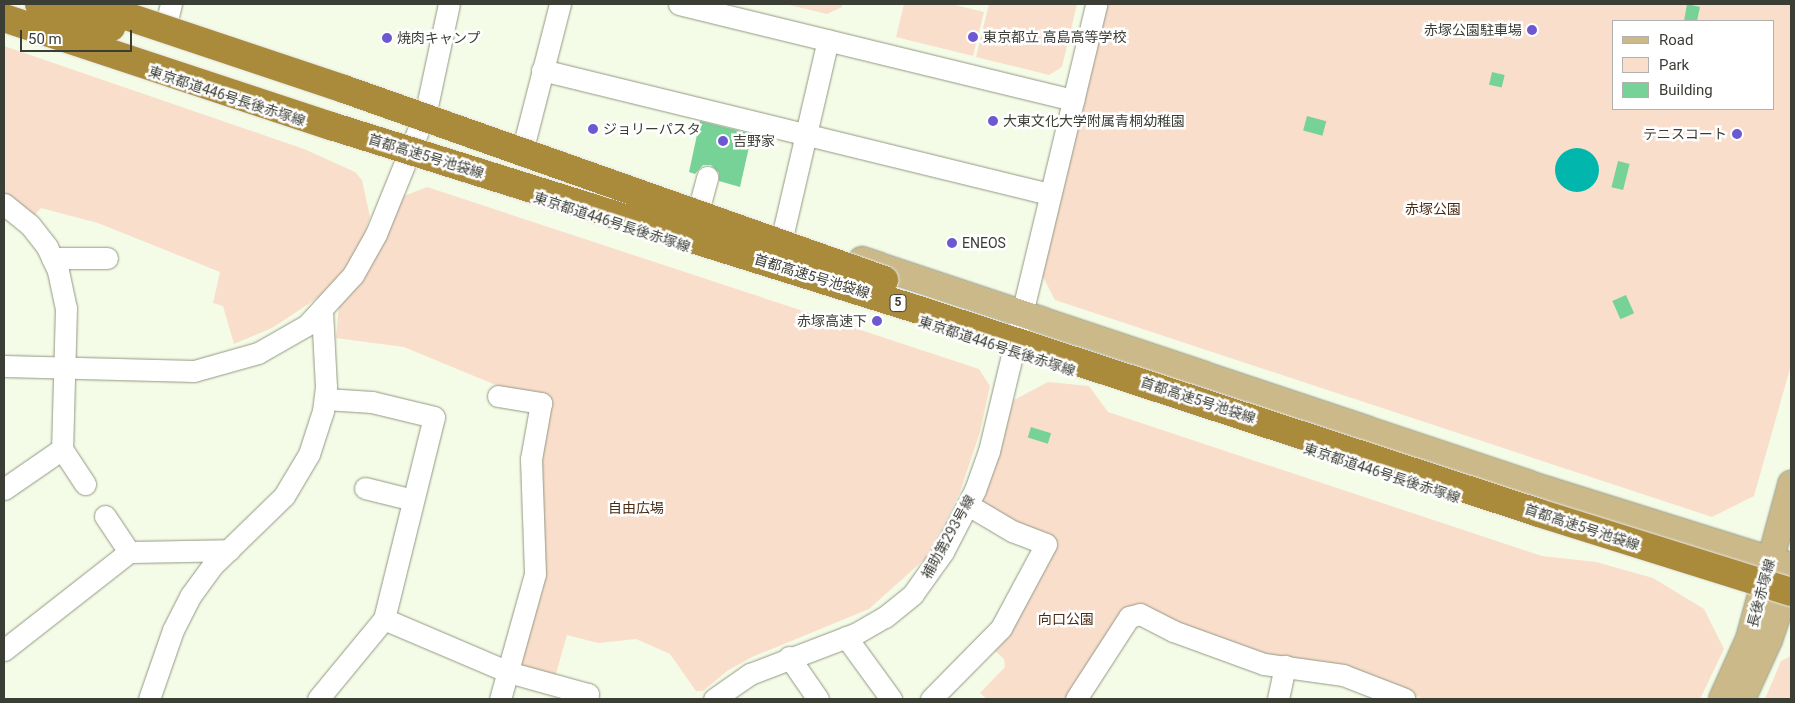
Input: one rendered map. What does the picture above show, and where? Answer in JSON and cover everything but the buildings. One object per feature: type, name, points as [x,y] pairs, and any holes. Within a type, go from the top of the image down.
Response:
[{"type":"highway","points":[[8,4],[921,302]]},
{"type":"highway","points":[[39,4],[921,302]]},
{"type":"highway","name":"首都高速5号池袋線","points":[[90,4],[344,89],[921,302],[1784,595]]},
{"type":"highway","name":"首都高速5号池袋線","points":[[4,18],[331,126],[921,302]]},
{"type":"main road","points":[[106,4],[169,14],[426,111],[1022,315],[1781,563]]},
{"type":"main road","name":"東京都道446号長後赤塚線","points":[[4,22],[409,157],[1784,595]]},
{"type":"main road","name":"長後赤塚線","points":[[1722,699],[1749,639],[1784,595],[1781,563],[1791,484]]},
{"type":"main road","name":"長後赤塚線","points":[[1742,699],[1791,575]]},
{"type":"street","points":[[4,366],[194,371],[227,364],[258,353],[289,337],[322,311],[366,255],[409,157],[426,111],[449,4]]},
{"type":"street","points":[[524,144],[560,4]]},
{"type":"street","points":[[679,4],[1073,100]]},
{"type":"street","name":"補助第293号線","points":[[714,699],[750,674],[846,637],[885,617],[913,594],[934,567],[968,505],[989,451],[1096,4]]},
{"type":"street","points":[[783,233],[828,40]]},
{"type":"street","points":[[542,70],[1049,194]]},
{"type":"street","points":[[700,204],[707,177]]},
{"type":"street","points":[[4,204],[30,224],[52,258],[66,308],[66,368],[62,449],[85,484]]},
{"type":"street","points":[[52,258],[107,258]]},
{"type":"street","points":[[149,699],[183,608],[199,583],[229,550],[270,513],[297,477],[317,432],[325,399],[326,341],[322,311]]},
{"type":"street","points":[[498,396],[540,403],[531,459],[535,574],[500,699]]},
{"type":"street","points":[[318,699],[384,619],[434,417],[372,402],[325,399]]},
{"type":"street","points":[[4,489],[62,449]]},
{"type":"street","points":[[365,488],[413,500]]},
{"type":"street","points":[[931,699],[1001,628],[1046,544],[1012,531],[968,505]]},
{"type":"street","points":[[105,516],[129,552]]},
{"type":"street","points":[[4,650],[129,552],[229,550]]},
{"type":"street","points":[[1076,699],[1129,617],[1140,614],[1173,631],[1264,664],[1343,674],[1406,699]]},
{"type":"street","points":[[384,619],[508,672],[588,694],[587,699]]},
{"type":"street","points":[[846,637],[891,699]]},
{"type":"street","points":[[789,658],[818,699]]},
{"type":"street","points":[[1278,699],[1285,666]]},
{"type":"green space","points":[[785,4],[842,4],[842,7],[827,14]]},
{"type":"green space","points":[[904,4],[951,4],[984,12],[973,56],[896,37]]},
{"type":"green space","points":[[989,4],[1077,4],[1062,67],[1049,75],[976,57]]},
{"type":"green space","name":"赤塚公園","points":[[1107,4],[1791,4],[1791,365],[1754,496],[1712,517],[1055,300],[1042,275]]},
{"type":"green space","points":[[4,46],[304,149],[355,172],[362,180],[370,217],[360,247],[331,289],[272,328],[234,344],[223,306],[213,303],[220,272],[98,223],[41,208],[33,217],[4,197]]},
{"type":"green space","name":"自由広場","points":[[427,187],[979,369],[990,386],[980,432],[960,492],[928,556],[869,609],[752,657],[727,671],[703,691],[696,691],[670,654],[636,639],[598,643],[567,635],[555,677],[521,667],[518,662],[538,449],[547,396],[503,388],[404,347],[336,338],[339,303],[404,196]]},
{"type":"green space","name":"向口公園","points":[[1048,382],[1089,386],[1108,412],[1542,556],[1596,562],[1653,578],[1704,609],[1724,649],[1700,699],[1424,699],[1346,669],[1266,658],[1142,608],[1069,699],[987,699],[980,693],[1005,667],[1004,659],[991,647],[1054,540],[981,505],[1014,400]]},
{"type":"green space","points":[[1791,656],[1791,699],[1765,699],[1781,661]]},
{"type":"water","points":[[1573,148],[1581,148],[1593,154],[1599,170],[1593,186],[1581,192],[1573,192],[1561,186],[1555,174],[1555,166],[1561,154]]},
{"type":"place","name":"赤塚公園駐車場","points":[[1532,30]]},
{"type":"place","name":"東京都立 高島高等学校","points":[[973,37]]},
{"type":"place","name":"焼肉キャンプ","points":[[387,38]]},
{"type":"place","name":"大東文化大学附属青桐幼稚園","points":[[993,121]]},
{"type":"place","name":"ジョリーパスタ","points":[[593,129]]},
{"type":"place","name":"テニスコート","points":[[1737,134]]},
{"type":"place","name":"吉野家","points":[[723,141]]},
{"type":"place","name":"ENEOS","points":[[952,243]]},
{"type":"place","name":"赤塚高速下","points":[[877,321]]}]
